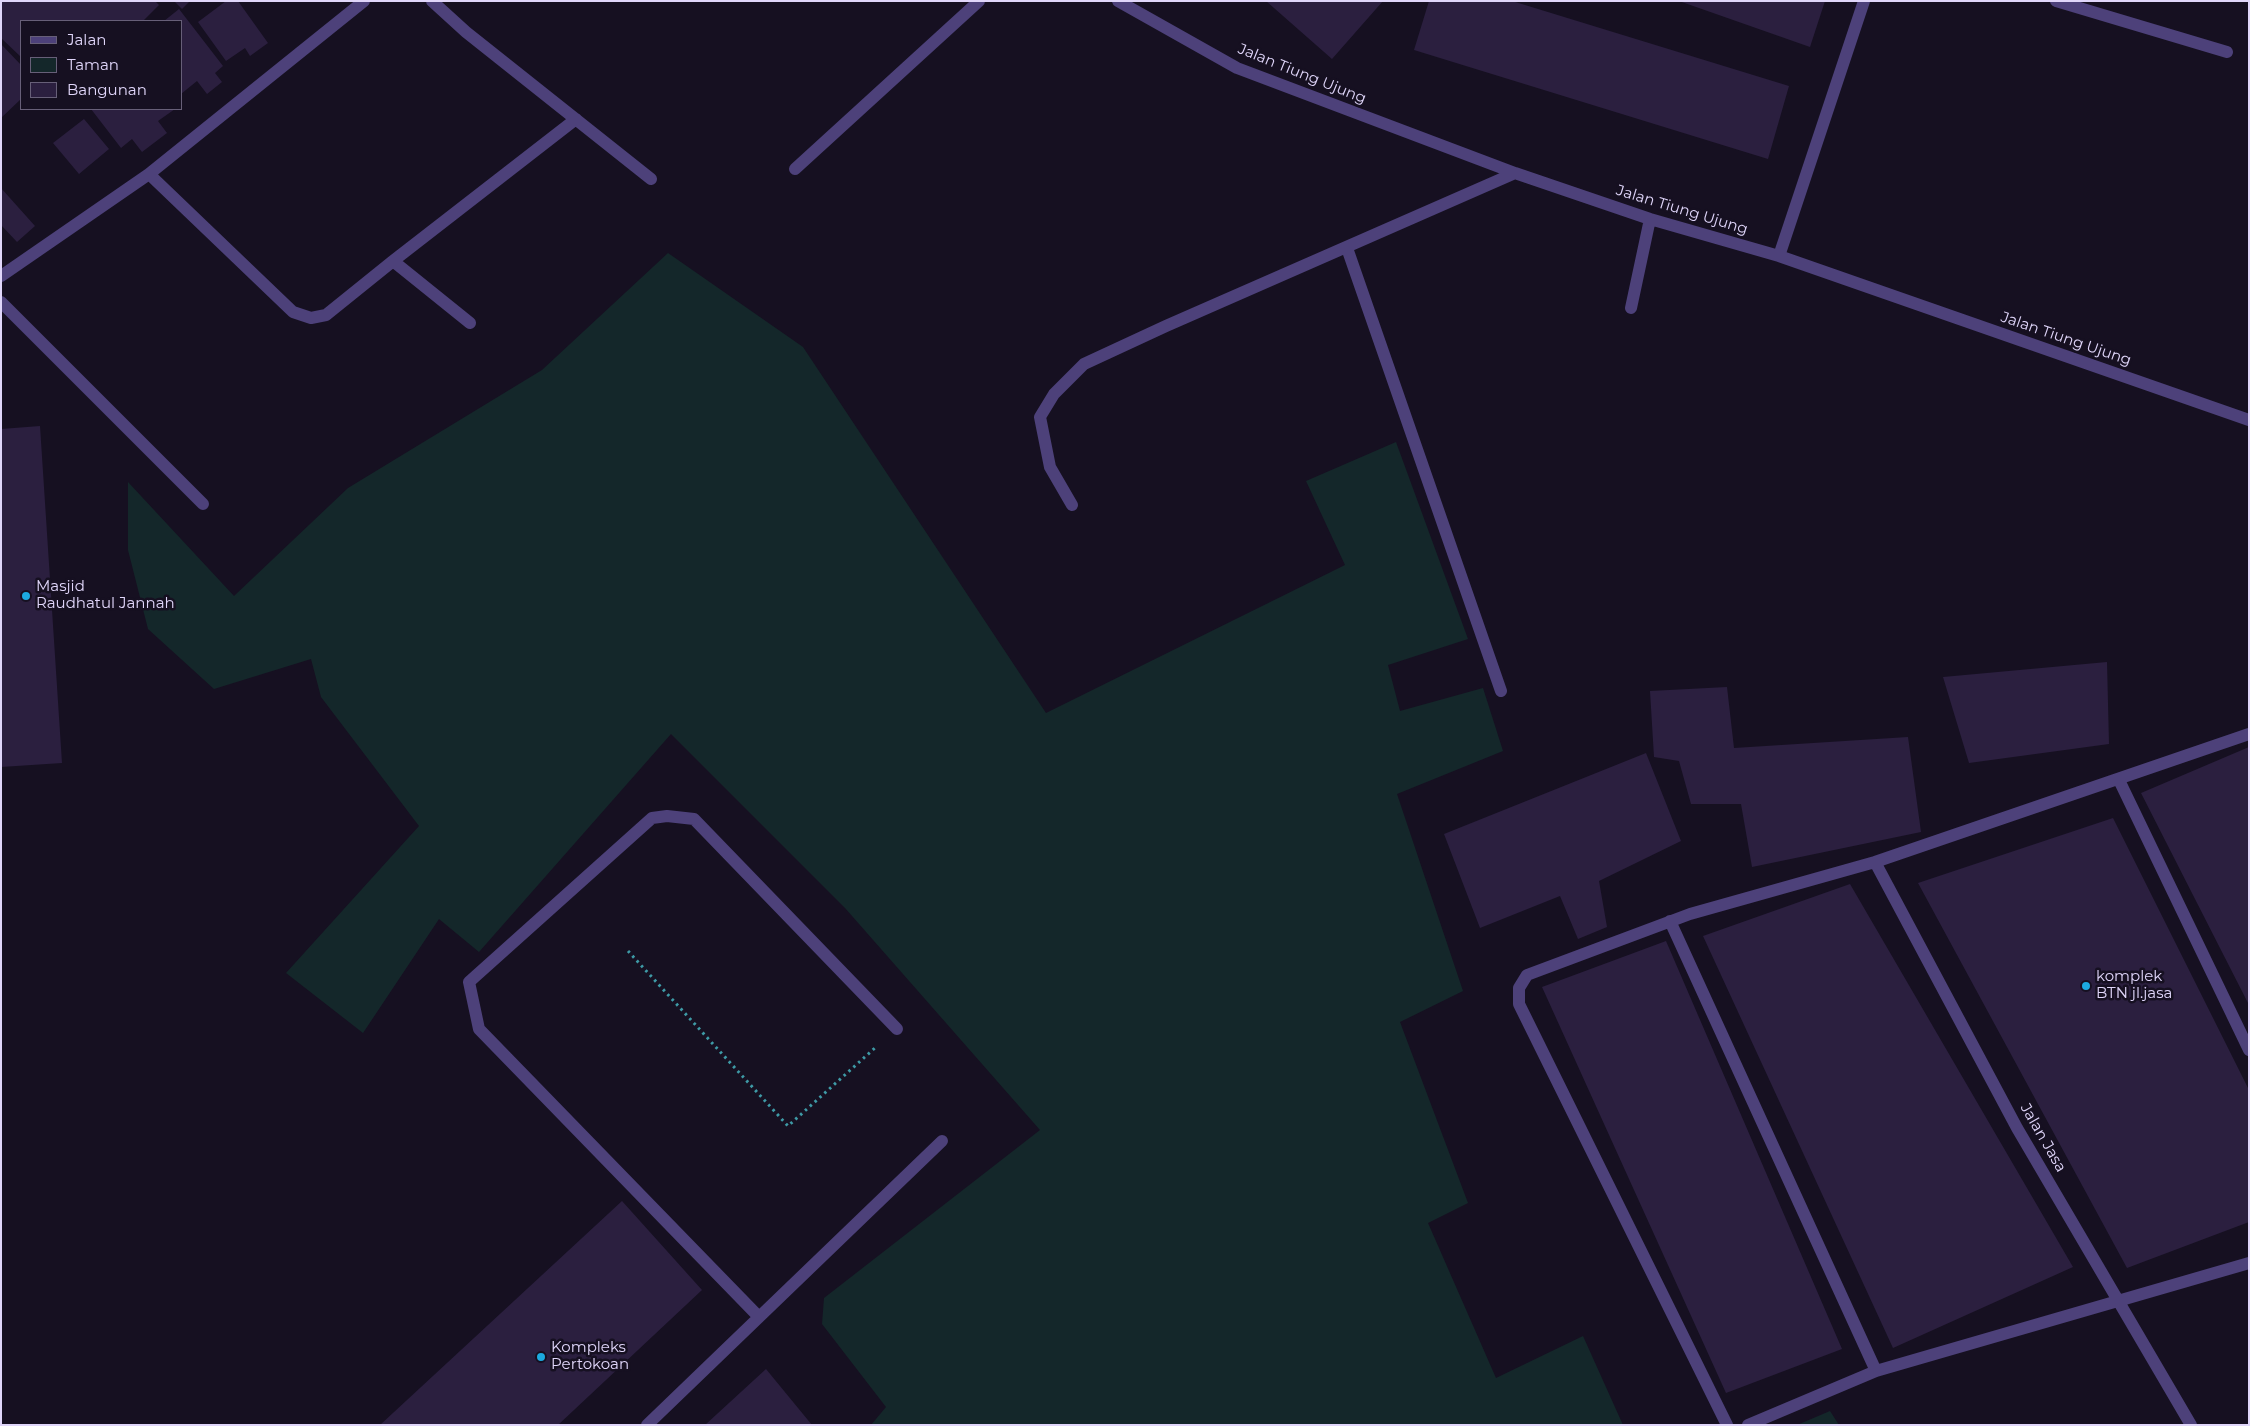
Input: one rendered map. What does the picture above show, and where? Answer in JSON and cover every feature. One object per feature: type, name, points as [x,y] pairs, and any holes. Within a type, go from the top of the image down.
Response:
[{"type":"street","points":[[1,276],[149,174],[364,1]]},
{"type":"street","points":[[432,1],[466,32],[651,179]]},
{"type":"street","points":[[795,169],[979,1]]},
{"type":"street","name":"Jalan Tiung Ujung","points":[[1118,1],[1237,68],[1514,173],[1650,219],[1779,256],[2249,420]]},
{"type":"street","points":[[1779,256],[1864,1]]},
{"type":"street","points":[[2056,1],[2227,52]]},
{"type":"street","points":[[149,174],[293,312],[311,318],[326,315],[576,119]]},
{"type":"street","points":[[1072,505],[1050,467],[1040,417],[1054,394],[1084,364],[1514,173]]},
{"type":"street","points":[[1631,308],[1650,219]]},
{"type":"street","points":[[1347,248],[1501,691]]},
{"type":"street","points":[[393,261],[470,322]]},
{"type":"street","points":[[1,302],[202,504]]},
{"type":"street","points":[[1727,1425],[1519,1004],[1519,988],[1527,975],[1670,921],[1874,862],[2119,780],[2249,734]]},
{"type":"street","points":[[2119,780],[2249,1050]]},
{"type":"street","points":[[759,1317],[479,1029],[469,982],[652,818],[667,816],[694,819],[897,1029]]},
{"type":"street","name":"Jalan Jasa","points":[[1874,862],[2018,1128],[2191,1425]]},
{"type":"street","points":[[1670,921],[1876,1371]]},
{"type":"street","points":[[647,1425],[942,1141]]},
{"type":"street","points":[[1748,1425],[1876,1371],[2249,1263]]},
{"type":"path","points":[[628,952],[788,1126],[897,1029]]},
{"type":"green space","points":[[668,253],[803,347],[1046,713],[1345,565],[1306,481],[1396,442],[1468,639],[1388,665],[1400,711],[1483,688],[1503,751],[1397,794],[1463,991],[1400,1022],[1468,1203],[1428,1223],[1496,1378],[1583,1336],[1623,1425],[871,1425],[886,1407],[822,1324],[824,1298],[1040,1130],[845,908],[671,734],[479,952],[439,919],[363,1033],[286,973],[419,826],[321,697],[311,659],[214,689],[148,629],[128,550],[128,482],[234,596],[348,488],[542,370]]},
{"type":"green space","points":[[1830,1411],[1839,1425],[1797,1425]]},
{"type":"building","points":[[1,1],[155,1],[159,5],[144,20],[20,20],[20,56],[1,38]]},
{"type":"building","points":[[174,1],[190,1],[182,9]]},
{"type":"building","points":[[226,1],[238,1],[268,43],[250,56],[245,48],[226,61],[198,22]]},
{"type":"building","points":[[1266,1],[1383,1],[1332,59]]},
{"type":"building","points":[[1429,1],[1512,1],[1789,86],[1768,159],[1414,50]]},
{"type":"building","points":[[1679,1],[1825,1],[1810,47]]},
{"type":"building","points":[[179,9],[223,66],[215,73],[222,82],[207,94],[197,81],[182,93],[182,20],[165,20]]},
{"type":"building","points":[[1,44],[20,64],[20,100],[1,118]]},
{"type":"building","points":[[92,110],[174,110],[158,121],[167,133],[142,152],[132,139],[121,148]]},
{"type":"building","points":[[84,119],[109,149],[79,174],[53,143]]},
{"type":"building","points":[[1,188],[35,226],[17,242],[1,225]]},
{"type":"building","name":"Masjid Raudhatul Jannah","points":[[40,426],[62,763],[1,767],[1,429]]},
{"type":"building","points":[[2107,662],[2109,744],[1969,763],[1943,677]]},
{"type":"building","points":[[1727,687],[1734,748],[1908,737],[1921,832],[1752,867],[1741,804],[1691,804],[1679,761],[1654,757],[1650,691]]},
{"type":"building","points":[[2249,747],[2249,1005],[2141,793]]},
{"type":"building","points":[[1646,753],[1681,841],[1599,881],[1607,927],[1578,939],[1560,896],[1480,928],[1444,834]]},
{"type":"building","name":"komplek BTN jl.jasa","points":[[2113,818],[2249,1090],[2249,1222],[2127,1268],[1918,883]]},
{"type":"building","points":[[1850,884],[2073,1267],[1893,1348],[1703,936]]},
{"type":"building","points":[[1666,941],[1842,1349],[1726,1393],[1542,987]]},
{"type":"building","name":"Kompleks Pertokoan","points":[[622,1201],[702,1290],[558,1425],[380,1425]]},
{"type":"building","points":[[766,1369],[812,1425],[705,1425]]},
{"type":"place","name":"Masjid Raudhatul Jannah","points":[[26,596]]},
{"type":"place","name":"komplek BTN jl.jasa","points":[[2086,986]]},
{"type":"place","name":"Kompleks Pertokoan","points":[[541,1357]]}]
